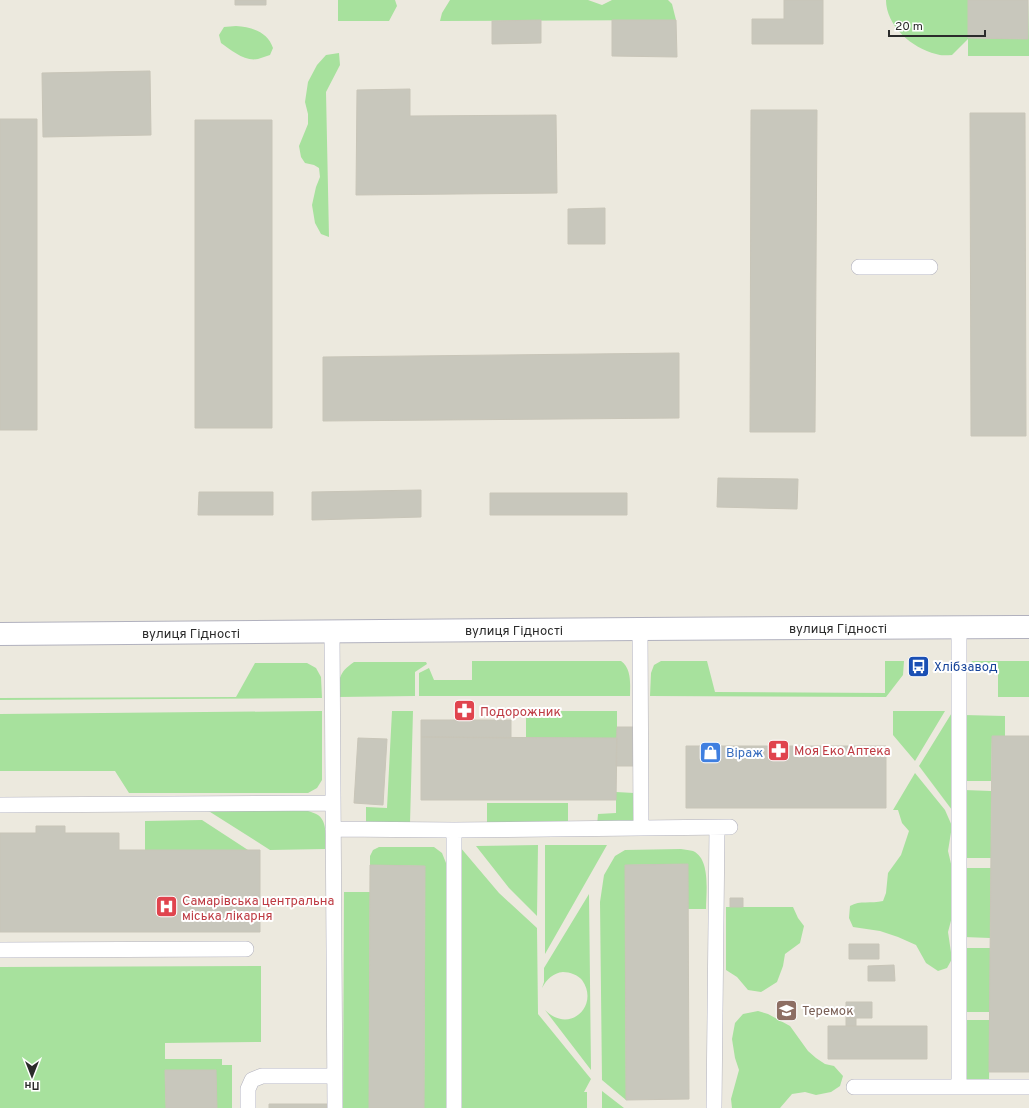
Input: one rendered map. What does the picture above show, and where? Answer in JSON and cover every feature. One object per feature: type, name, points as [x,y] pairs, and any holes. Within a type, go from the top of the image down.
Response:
[{"type":"main road","name":"вулиця Гідності","points":[[0,634],[1029,627]]},
{"type":"lane","points":[[859,267],[930,267]]},
{"type":"lane","points":[[959,628],[959,1087]]},
{"type":"lane","points":[[640,629],[641,828]]},
{"type":"lane","points":[[332,632],[335,1108]]},
{"type":"lane","points":[[0,805],[333,803]]},
{"type":"lane","points":[[333,829],[454,830],[723,828],[714,1107]]},
{"type":"lane","points":[[454,830],[454,1108]]},
{"type":"lane","points":[[0,950],[246,949]]},
{"type":"lane","points":[[248,1108],[248,1089],[252,1080],[262,1076],[334,1076]]},
{"type":"lane","points":[[854,1087],[1029,1087]]},
{"type":"green space","points":[[338,0],[395,0],[397,6],[389,21],[338,21]]},
{"type":"green space","points":[[450,0],[588,0],[602,5],[612,0],[668,0],[672,4],[676,20],[440,21],[442,13]]},
{"type":"green space","points":[[886,0],[968,0],[968,38],[1028,39],[1029,0],[1029,56],[968,56],[968,39],[952,55],[940,55],[927,51],[910,41],[895,27],[887,10]]},
{"type":"green space","points":[[236,26],[253,29],[263,34],[271,43],[273,48],[270,55],[258,59],[248,59],[238,55],[221,43],[219,35],[224,27]]},
{"type":"green space","points":[[339,53],[340,65],[326,92],[329,237],[321,234],[315,223],[312,205],[320,177],[319,168],[305,163],[301,157],[299,146],[308,124],[308,114],[305,102],[308,82],[317,65],[326,55]]},
{"type":"green space","points":[[472,661],[621,661],[625,664],[629,672],[630,696],[419,696],[419,673],[429,668],[434,680],[472,680]]},
{"type":"green space","points":[[661,661],[707,661],[715,692],[885,693],[885,661],[904,661],[903,675],[886,697],[650,696],[651,673],[654,665]]},
{"type":"green space","points":[[972,661],[1029,661],[1029,697],[998,697],[998,670],[970,670],[970,664]]},
{"type":"green space","points":[[354,662],[426,662],[427,664],[415,672],[415,696],[338,697],[340,677],[342,673]]},
{"type":"green space","points":[[255,663],[307,663],[316,668],[321,677],[322,698],[0,700],[0,698],[236,697]]},
{"type":"green space","points":[[322,711],[322,780],[317,788],[308,793],[129,793],[115,771],[0,771],[0,714]]},
{"type":"green space","points":[[392,711],[413,711],[410,824],[366,824],[366,807],[387,808]]},
{"type":"green space","points":[[526,711],[617,711],[617,738],[526,738]]},
{"type":"green space","points":[[893,711],[945,711],[915,761],[893,735]]},
{"type":"green space","points":[[953,711],[952,810],[919,766]]},
{"type":"green space","points":[[964,715],[1005,716],[1005,736],[992,736],[991,781],[964,781]]},
{"type":"green space","points":[[915,773],[945,810],[952,826],[948,851],[952,868],[951,894],[953,913],[948,932],[952,959],[947,968],[938,971],[926,963],[916,945],[880,931],[853,927],[849,918],[850,906],[854,904],[883,901],[886,893],[888,873],[901,855],[909,831],[902,823],[898,810],[893,810]]},
{"type":"green space","points":[[964,790],[991,791],[991,858],[964,858]]},
{"type":"green space","points":[[616,792],[634,793],[634,818],[632,823],[597,826],[598,814],[616,813]]},
{"type":"green space","points":[[487,803],[568,803],[568,826],[487,826]]},
{"type":"green space","points":[[207,810],[312,812],[321,818],[325,826],[325,849],[270,850]]},
{"type":"green space","points":[[202,820],[248,850],[145,850],[145,821]]},
{"type":"green space","points":[[538,845],[537,916],[509,888],[476,846]]},
{"type":"green space","points":[[545,845],[607,845],[545,954]]},
{"type":"green space","points":[[379,847],[434,847],[442,853],[446,863],[447,1108],[424,1108],[425,866],[370,865],[370,856],[373,850]]},
{"type":"green space","points":[[460,847],[499,893],[537,928],[538,1014],[591,1079],[584,1092],[587,1092],[587,1108],[460,1108]]},
{"type":"green space","points":[[681,849],[693,851],[699,855],[703,861],[707,886],[706,909],[688,909],[688,864],[625,865],[626,1100],[602,1080],[600,902],[604,875],[615,856],[625,850]]},
{"type":"green space","points":[[964,868],[991,868],[990,938],[964,937]]},
{"type":"green space","points":[[344,892],[370,892],[369,1108],[343,1108]]},
{"type":"green space","points":[[589,894],[591,1070],[545,1010],[555,1017],[564,1019],[572,1018],[580,1014],[585,1007],[587,999],[587,989],[582,980],[571,973],[563,972],[551,977],[542,988],[544,982],[544,968]]},
{"type":"green space","points":[[726,907],[793,907],[804,926],[800,943],[785,954],[783,966],[777,982],[761,992],[748,990],[737,977],[726,970]]},
{"type":"green space","points":[[964,948],[990,948],[990,1012],[964,1012]]},
{"type":"green space","points":[[261,966],[261,1042],[165,1043],[165,1059],[222,1059],[222,1065],[232,1065],[232,1108],[217,1108],[165,1070],[166,1108],[0,1108],[0,967]]},
{"type":"green space","points":[[758,1011],[768,1014],[790,1026],[808,1051],[825,1064],[834,1066],[843,1076],[840,1086],[831,1092],[816,1095],[805,1092],[792,1094],[780,1108],[732,1108],[731,1099],[739,1070],[735,1058],[732,1039],[735,1023],[743,1014]]},
{"type":"green space","points":[[964,1020],[990,1020],[989,1081],[971,1081],[965,1078]]},
{"type":"green space","points":[[602,1091],[624,1108],[602,1108]]},
{"type":"building","points":[[235,0],[266,0],[266,5],[235,5]]},
{"type":"building","points":[[784,0],[823,0],[823,44],[752,44],[752,19],[784,19]]},
{"type":"building","points":[[968,0],[1028,0],[1028,39],[968,38]]},
{"type":"building","points":[[541,20],[541,43],[492,44],[492,21]]},
{"type":"building","points":[[612,20],[676,20],[677,57],[612,56]]},
{"type":"building","points":[[150,71],[151,135],[43,137],[42,73]]},
{"type":"building","points":[[410,89],[410,116],[556,115],[557,193],[356,195],[357,90]]},
{"type":"building","points":[[751,110],[817,110],[815,432],[750,432]]},
{"type":"building","points":[[970,113],[1025,113],[1026,436],[971,436]]},
{"type":"building","points":[[0,119],[37,119],[37,430],[0,430]]},
{"type":"building","points":[[195,120],[272,120],[272,428],[195,428]]},
{"type":"building","points":[[605,208],[605,244],[568,244],[568,209]]},
{"type":"building","points":[[679,353],[679,418],[323,421],[323,357]]},
{"type":"building","points":[[718,478],[798,479],[797,509],[717,507]]},
{"type":"building","points":[[421,490],[421,517],[312,520],[312,492]]},
{"type":"building","points":[[199,492],[273,492],[273,515],[198,515]]},
{"type":"building","points":[[490,493],[627,493],[627,515],[490,515]]},
{"type":"building","points":[[421,720],[511,720],[511,738],[421,737]]},
{"type":"building","points":[[617,727],[634,727],[634,766],[616,766]]},
{"type":"building","points":[[992,736],[1029,736],[1029,1072],[989,1072]]},
{"type":"building","points":[[421,737],[617,738],[616,800],[421,800]]},
{"type":"building","points":[[358,738],[387,739],[383,805],[354,803]]},
{"type":"building","points":[[686,746],[886,746],[886,808],[686,808]]},
{"type":"building","points":[[36,826],[65,826],[65,833],[119,833],[119,850],[260,850],[260,932],[0,932],[0,833],[36,833]]},
{"type":"building","points":[[688,864],[689,1099],[626,1100],[625,865]]},
{"type":"building","points":[[370,865],[425,866],[424,1108],[369,1108]]},
{"type":"building","points":[[730,898],[743,898],[743,907],[730,907]]},
{"type":"building","points":[[849,944],[879,944],[879,959],[849,959]]},
{"type":"building","points":[[894,965],[895,981],[868,981],[868,966]]},
{"type":"building","points":[[846,1002],[872,1002],[872,1018],[846,1018]]},
{"type":"building","points":[[846,1018],[856,1018],[856,1026],[846,1026]]},
{"type":"building","points":[[828,1026],[927,1026],[927,1059],[828,1059]]},
{"type":"building","points":[[165,1070],[216,1070],[217,1108],[166,1108]]},
{"type":"building","points":[[269,1104],[327,1104],[327,1108],[269,1108]]},
{"type":"place","name":"Хлібзавод","points":[[918,666]]},
{"type":"place","name":"Подорожник","points":[[464,711]]},
{"type":"place","name":"Моя Еко Аптека","points":[[778,750]]},
{"type":"place","name":"Віраж","points":[[710,752]]},
{"type":"place","name":"Самарівська центральна міська лікарня","points":[[167,907]]},
{"type":"place","name":"Теремок","points":[[786,1010]]}]
